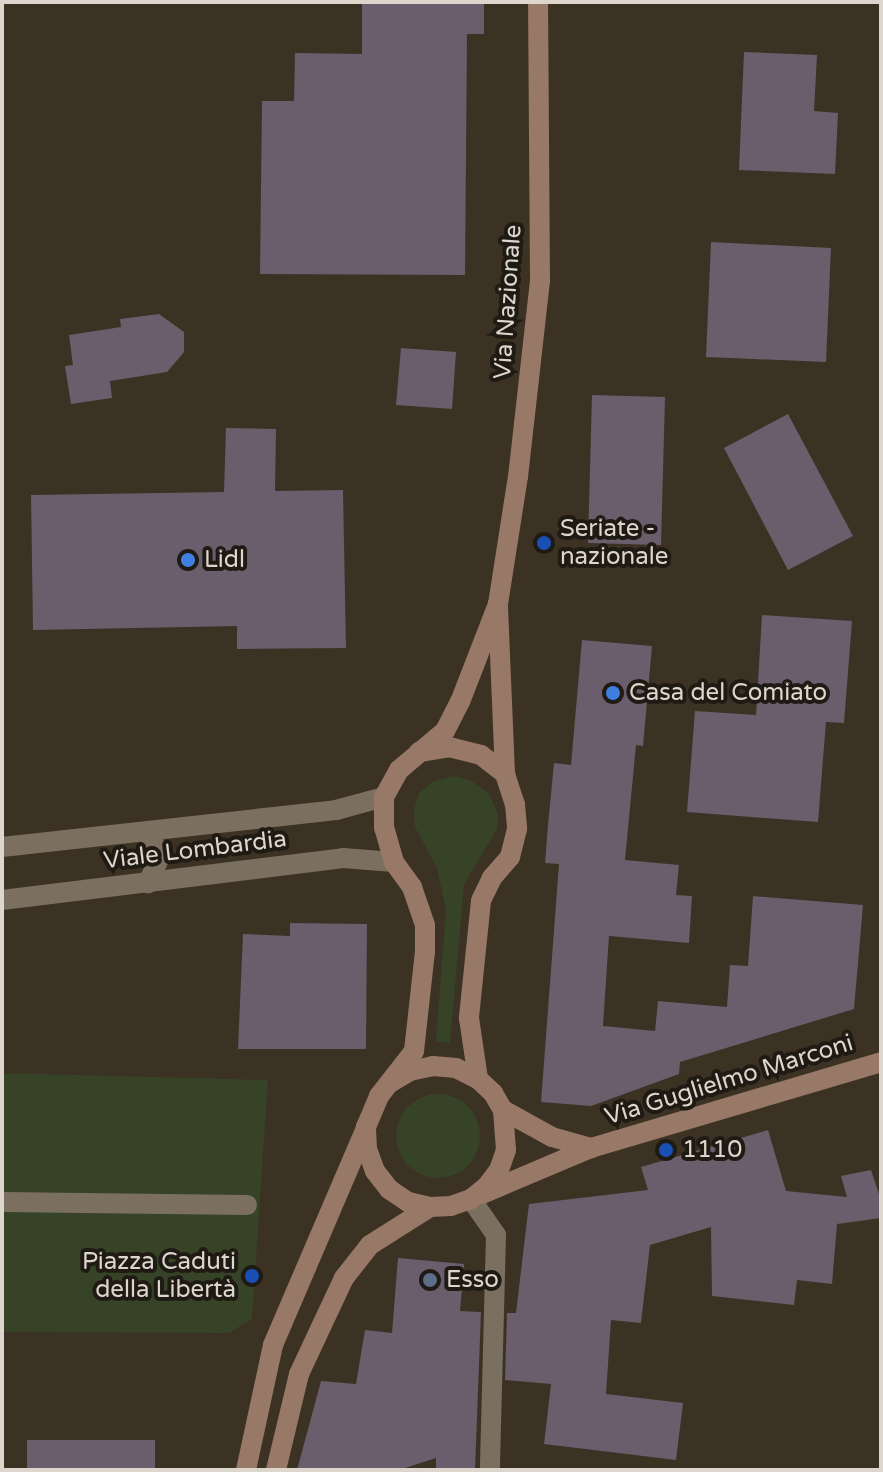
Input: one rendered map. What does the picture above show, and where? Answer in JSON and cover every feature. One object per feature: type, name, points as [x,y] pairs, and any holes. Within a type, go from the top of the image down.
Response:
[{"type":"main road","name":"Via Nazionale","points":[[478,1079],[469,1018],[481,901],[492,878],[510,857],[517,829],[515,804],[505,774],[498,604],[518,477],[540,281],[538,2]]},
{"type":"main road","name":"Via Nazionale","points":[[384,797],[399,770],[445,731],[460,702],[498,604]]},
{"type":"main road","points":[[419,752],[449,747],[481,755],[505,774]]},
{"type":"main road","points":[[246,1470],[273,1345],[371,1110],[414,1051],[425,925],[412,887],[394,862],[384,828],[384,797]]},
{"type":"main road","name":"Via Guglielmo Marconi","points":[[471,1199],[591,1148],[881,1062]]},
{"type":"main road","points":[[366,1127],[367,1149],[382,1180],[408,1202],[430,1207],[451,1206],[471,1199],[487,1186],[499,1170],[506,1150],[503,1110],[493,1093],[478,1079],[456,1068],[433,1066],[410,1071],[390,1083]]},
{"type":"main road","name":"Via Guglielmo Marconi","points":[[503,1110],[552,1137],[591,1148]]},
{"type":"main road","points":[[276,1470],[299,1374],[344,1278],[370,1245],[430,1207]]},
{"type":"street","name":"Viale Lombardia","points":[[2,847],[336,810],[384,797]]},
{"type":"street","points":[[148,831],[160,857],[148,883]]},
{"type":"street","name":"Viale Lombardia","points":[[2,900],[343,858],[394,862]]},
{"type":"street","points":[[471,1199],[496,1235],[490,1470]]},
{"type":"street","points":[[2,1202],[247,1205]]},
{"type":"green space","points":[[453,776],[470,780],[488,793],[498,813],[497,829],[464,884],[450,1043],[436,1041],[446,910],[437,868],[415,827],[414,809],[419,793],[434,781]]},
{"type":"green space","points":[[2,1073],[268,1080],[252,1319],[229,1333],[2,1332]]},
{"type":"green space","points":[[438,1094],[454,1097],[468,1106],[477,1120],[480,1136],[477,1152],[468,1166],[454,1175],[438,1178],[422,1175],[408,1166],[399,1152],[396,1136],[399,1120],[408,1106],[422,1097]]},
{"type":"building","points":[[362,2],[484,2],[484,34],[467,34],[465,275],[260,274],[262,101],[294,101],[295,53],[362,54]]},
{"type":"building","points":[[744,52],[817,55],[814,111],[838,113],[835,174],[739,170]]},
{"type":"building","points":[[711,242],[831,248],[826,362],[706,357]]},
{"type":"building","points":[[159,314],[184,332],[184,352],[167,372],[110,381],[112,398],[71,404],[65,366],[73,365],[69,335],[121,327],[120,319]]},
{"type":"building","points":[[401,348],[456,352],[452,409],[396,405]]},
{"type":"building","points":[[592,395],[665,397],[661,545],[588,543]]},
{"type":"building","points":[[788,414],[853,536],[788,570],[724,448]]},
{"type":"building","name":"Lidl","points":[[226,428],[276,429],[275,491],[343,490],[346,648],[237,649],[237,626],[33,630],[31,495],[224,492]]},
{"type":"building","points":[[762,615],[852,621],[844,723],[826,722],[818,822],[687,812],[695,711],[756,715]]},
{"type":"building","points":[[582,640],[652,646],[643,746],[636,745],[625,860],[679,865],[676,895],[692,896],[689,943],[609,936],[603,1026],[655,1031],[658,1001],[727,1007],[730,965],[748,966],[753,896],[863,905],[854,1009],[680,1062],[679,1074],[591,1106],[541,1102],[559,864],[545,863],[548,825],[554,763],[571,765]]},
{"type":"building","points":[[290,923],[367,924],[366,1049],[238,1049],[243,934],[290,936]]},
{"type":"building","points":[[768,1130],[786,1191],[847,1197],[841,1176],[871,1170],[881,1200],[881,1218],[837,1224],[832,1284],[797,1280],[794,1305],[712,1296],[711,1227],[650,1245],[641,1323],[611,1320],[606,1394],[683,1403],[676,1460],[544,1444],[551,1384],[505,1380],[507,1313],[516,1313],[529,1204],[648,1190],[641,1167]]},
{"type":"building","points":[[398,1258],[464,1264],[460,1311],[481,1312],[475,1470],[436,1470],[436,1458],[399,1470],[297,1470],[321,1381],[356,1384],[365,1330],[392,1333]]},
{"type":"building","points":[[27,1440],[155,1440],[155,1470],[27,1470]]},
{"type":"place","name":"Seriate - nazionale","points":[[544,543]]},
{"type":"place","name":"Lidl","points":[[188,560]]},
{"type":"place","name":"Casa del Comiato","points":[[613,693]]},
{"type":"place","name":"1110","points":[[666,1150]]},
{"type":"place","name":"Piazza Caduti della Libertà","points":[[252,1276]]},
{"type":"place","name":"Esso","points":[[430,1280]]}]
